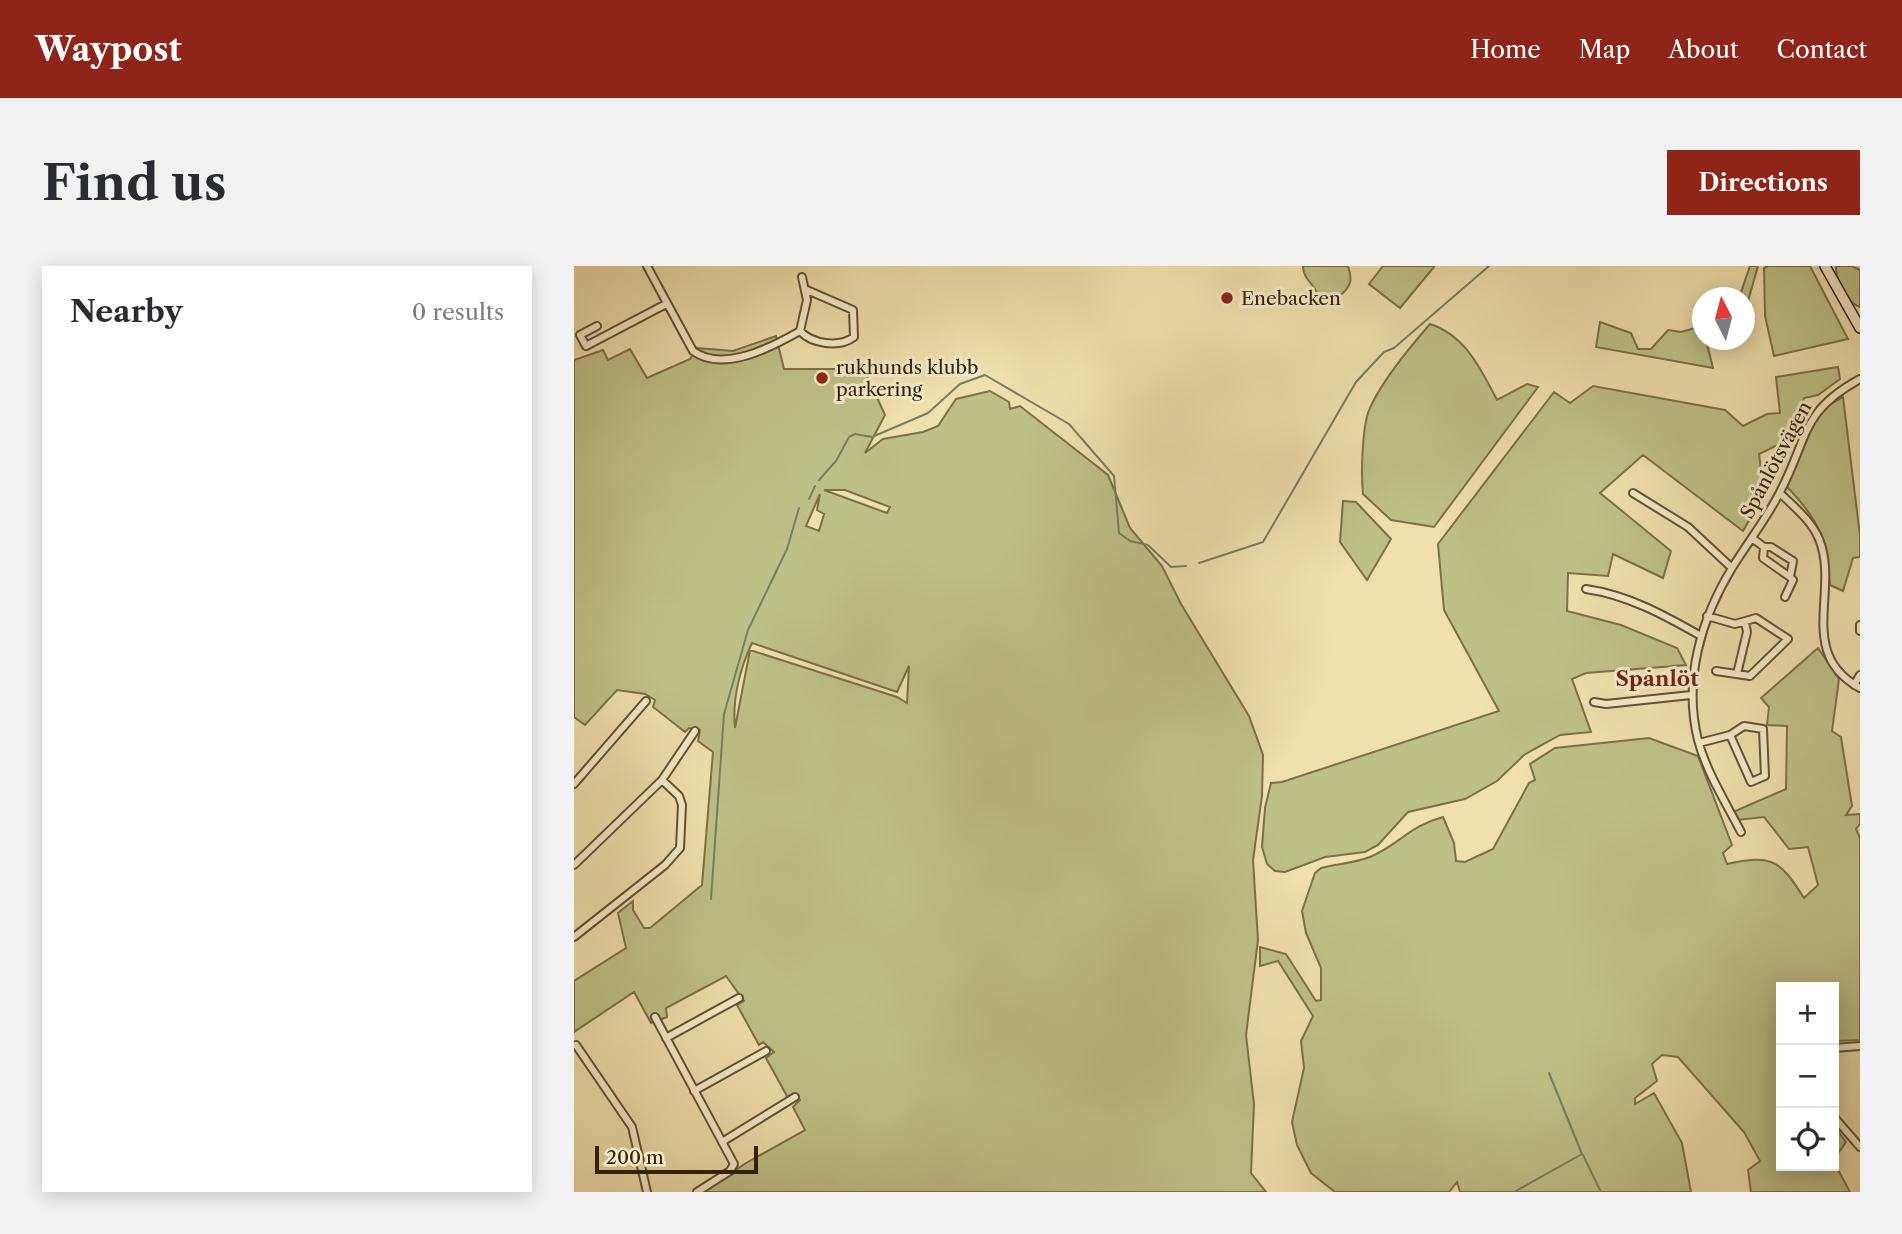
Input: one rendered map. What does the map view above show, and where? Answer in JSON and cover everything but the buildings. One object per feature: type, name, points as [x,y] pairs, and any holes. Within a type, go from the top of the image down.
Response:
[{"type":"street","points":[[647,266],[693,351],[705,358],[748,354],[800,331],[804,325],[807,290],[802,277]]},
{"type":"street","points":[[1825,266],[1856,313],[1860,328]]},
{"type":"street","points":[[800,331],[816,342],[847,342],[854,337],[853,310],[807,290]]},
{"type":"street","points":[[597,326],[580,335],[586,346],[666,304]]},
{"type":"street","name":"Spånlötsvägen","points":[[1741,831],[1699,743],[1691,695],[1701,636],[1707,616],[1732,568],[1780,493],[1811,418],[1822,403],[1860,379]]},
{"type":"street","points":[[1633,493],[1688,527],[1732,568]]},
{"type":"street","points":[[1780,493],[1806,519],[1819,539],[1825,571],[1823,634],[1831,660],[1857,687]]},
{"type":"street","points":[[1752,538],[1793,561],[1794,571],[1790,577]]},
{"type":"street","points":[[1764,547],[1763,558],[1793,580],[1785,597]]},
{"type":"street","points":[[1586,589],[1610,593],[1655,610],[1701,636]]},
{"type":"street","points":[[1716,671],[1750,676],[1788,639],[1749,612]]},
{"type":"street","points":[[1707,616],[1735,624],[1756,618]]},
{"type":"street","points":[[1737,674],[1747,632],[1745,622]]},
{"type":"street","points":[[1860,625],[1860,631]]},
{"type":"street","points":[[1857,687],[1860,676]]},
{"type":"street","points":[[1594,702],[1606,704],[1691,695]]},
{"type":"street","points":[[574,784],[646,701]]},
{"type":"street","points":[[1699,743],[1730,734],[1744,726],[1763,729],[1765,776],[1751,782],[1730,734]]},
{"type":"street","points":[[574,865],[662,780],[695,731]]},
{"type":"street","points":[[574,937],[674,858],[680,848],[682,805],[679,796],[662,780]]},
{"type":"street","points":[[666,1038],[740,998]]},
{"type":"street","points":[[655,1017],[734,1164],[730,1171],[697,1192]]},
{"type":"street","points":[[576,1045],[632,1127],[647,1192]]},
{"type":"street","points":[[1839,1048],[1860,1046]]},
{"type":"street","points":[[694,1091],[766,1051]]},
{"type":"street","points":[[723,1142],[795,1097]]},
{"type":"street","points":[[1839,1123],[1860,1147]]},
{"type":"green space","points":[[1303,266],[1348,266],[1349,284],[1342,294],[1318,295]]},
{"type":"green space","points":[[1383,266],[1434,267],[1400,308],[1369,284]]},
{"type":"green space","points":[[1750,266],[1758,266],[1752,287],[1743,287]]},
{"type":"green space","points":[[1810,266],[1848,339],[1774,356],[1765,316],[1764,268]]},
{"type":"green space","points":[[1836,266],[1852,266],[1860,270],[1860,307],[1851,301],[1843,290]]},
{"type":"green space","points":[[1600,322],[1631,333],[1638,349],[1651,349],[1668,330],[1681,332],[1692,329],[1692,350],[1708,350],[1713,368],[1596,347]]},
{"type":"green space","points":[[1430,324],[1453,336],[1471,354],[1497,400],[1527,384],[1538,387],[1434,527],[1391,520],[1363,494],[1362,476],[1364,431],[1368,413],[1395,367]]},
{"type":"green space","points":[[776,336],[784,369],[864,369],[885,415],[865,453],[883,439],[923,432],[938,426],[956,399],[990,391],[1009,402],[1010,409],[1020,406],[1108,475],[1130,528],[1162,566],[1181,604],[1249,716],[1263,755],[1262,796],[1253,860],[1258,940],[1246,1035],[1254,1104],[1251,1173],[1266,1192],[704,1192],[746,1163],[805,1130],[793,1107],[800,1100],[797,1095],[788,1098],[766,1058],[774,1052],[763,1042],[759,1045],[737,1005],[744,1001],[726,976],[666,1008],[667,1017],[651,1023],[634,992],[574,1032],[574,981],[626,948],[618,913],[633,901],[633,910],[644,928],[650,928],[702,885],[713,752],[698,741],[700,730],[689,728],[685,732],[653,707],[655,700],[645,694],[617,690],[585,725],[574,717],[574,360],[603,350],[608,360],[630,349],[647,378],[690,359],[697,348],[733,351]],"holes":[[[824,490],[845,490],[890,507],[887,513]],[[820,494],[817,510],[824,514],[819,531],[806,526]],[[752,643],[897,692],[909,666],[907,703],[897,697],[750,650],[735,728],[736,695]]]},
{"type":"green space","points":[[1838,367],[1840,379],[1818,395],[1804,398],[1794,437],[1759,454],[1762,478],[1768,487],[1743,531],[1643,455],[1600,493],[1671,551],[1663,578],[1613,554],[1608,576],[1568,573],[1567,611],[1621,625],[1677,648],[1686,665],[1586,673],[1572,679],[1591,732],[1560,735],[1524,755],[1497,781],[1465,799],[1408,812],[1378,845],[1365,852],[1325,857],[1285,872],[1275,871],[1267,864],[1262,847],[1265,808],[1271,783],[1282,782],[1499,711],[1444,610],[1438,544],[1554,392],[1570,403],[1593,386],[1725,410],[1743,426],[1767,414],[1780,413],[1776,377]]},
{"type":"green space","points":[[1843,397],[1860,536],[1860,557],[1853,558],[1843,591],[1830,585],[1826,554],[1819,531],[1807,510],[1787,487],[1811,424],[1821,409]]},
{"type":"green space","points":[[1343,501],[1356,502],[1391,539],[1367,580],[1340,542]]},
{"type":"green space","points":[[1818,648],[1839,679],[1832,731],[1841,737],[1852,806],[1846,815],[1860,814],[1860,824],[1856,829],[1860,838],[1860,1040],[1839,1041],[1839,982],[1776,982],[1776,1171],[1839,1171],[1850,1192],[1751,1192],[1748,1170],[1760,1161],[1744,1132],[1678,1057],[1662,1055],[1652,1064],[1657,1081],[1635,1098],[1635,1104],[1654,1093],[1682,1143],[1691,1192],[1460,1192],[1457,1182],[1449,1192],[1335,1192],[1311,1173],[1297,1145],[1292,1122],[1304,1068],[1301,1041],[1313,1016],[1278,961],[1260,966],[1260,947],[1286,954],[1316,1001],[1321,1000],[1321,968],[1306,933],[1302,911],[1315,873],[1321,868],[1370,857],[1421,825],[1443,817],[1454,843],[1456,861],[1465,862],[1493,849],[1529,783],[1535,780],[1530,764],[1555,748],[1649,738],[1698,756],[1732,845],[1723,853],[1727,864],[1755,860],[1773,863],[1788,875],[1804,898],[1818,885],[1808,847],[1789,849],[1764,817],[1737,820],[1733,812],[1786,789],[1787,726],[1767,725],[1769,707],[1761,698]]},
{"type":"green space","points":[[1839,1133],[1846,1142],[1839,1152]]},
{"type":"waterway","points":[[1199,563],[1263,542],[1356,382],[1384,352],[1394,348],[1489,266]]},
{"type":"waterway","points":[[819,480],[836,461],[849,437],[855,434],[872,437],[928,413],[960,384],[985,375],[1069,424],[1114,476],[1119,533],[1130,541],[1148,545],[1171,567],[1186,566]]},
{"type":"waterway","points":[[809,499],[815,486]]},
{"type":"waterway","points":[[711,899],[724,714],[748,630],[787,549],[799,508]]},
{"type":"waterway","points":[[1514,1192],[1582,1154],[1549,1073]]},
{"type":"waterway","points":[[1583,1155],[1601,1192]]},
{"type":"place","name":"Enebacken","points":[[1227,298]]},
{"type":"place","name":"rukhunds klubb parkering","points":[[822,378]]},
{"type":"district","name":"Spånlöt","points":[[1657,678]]}]
